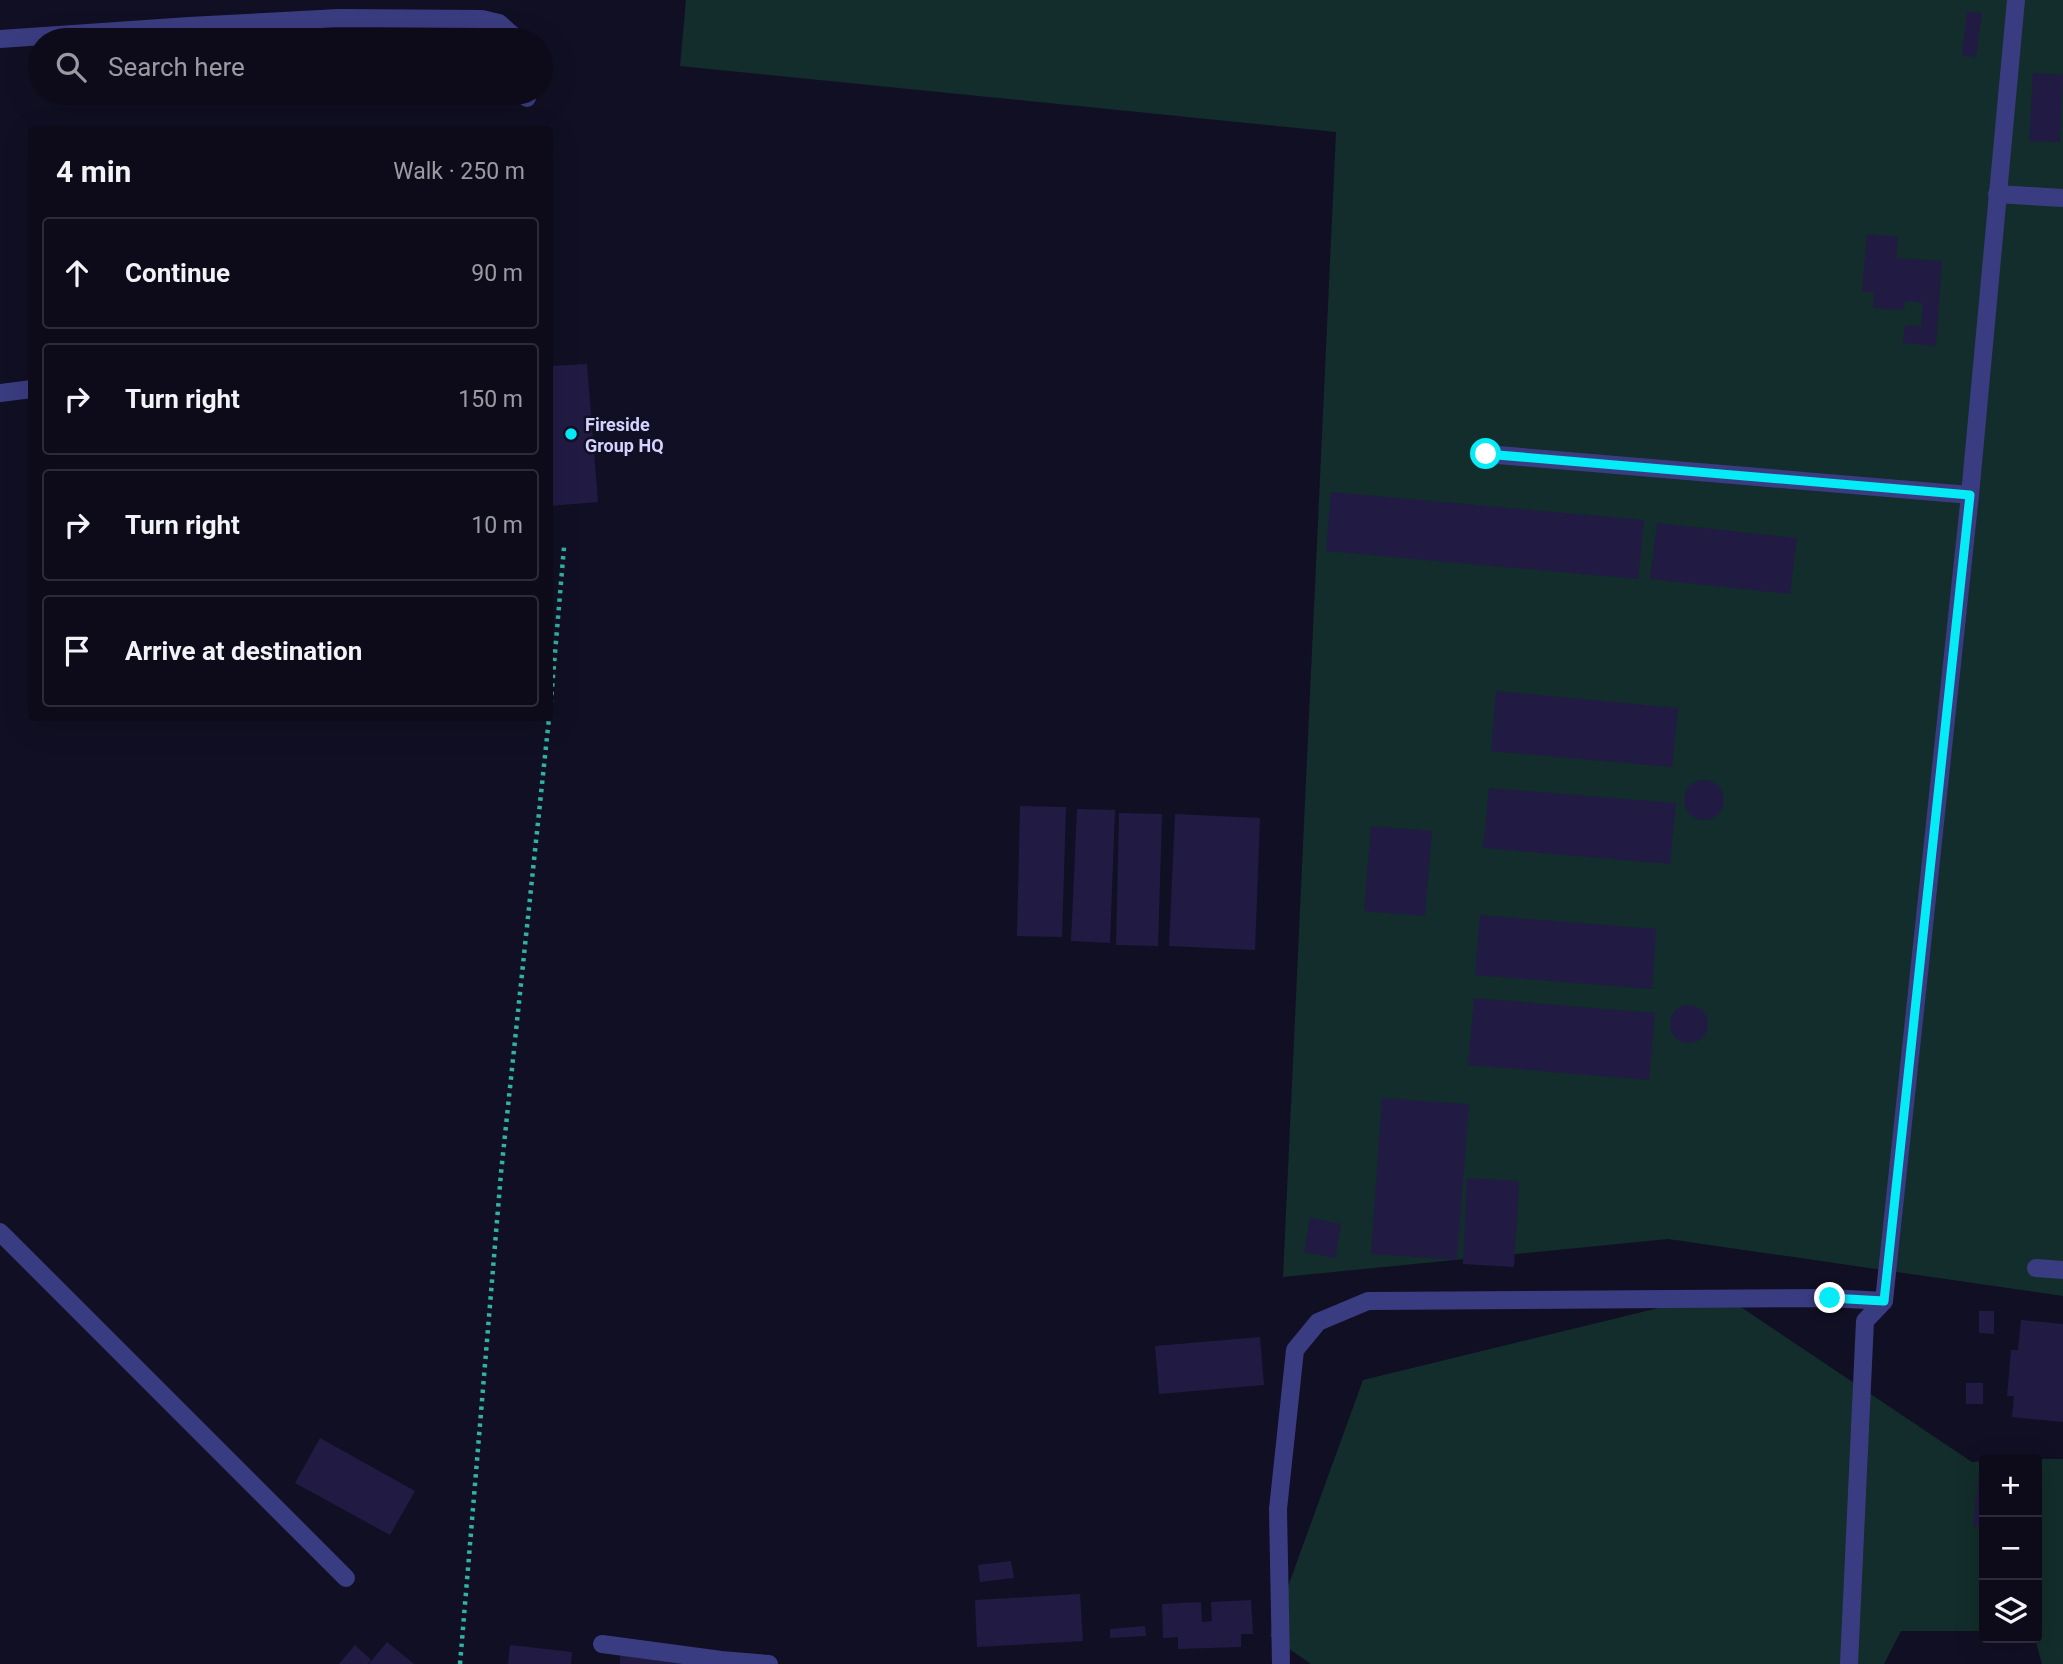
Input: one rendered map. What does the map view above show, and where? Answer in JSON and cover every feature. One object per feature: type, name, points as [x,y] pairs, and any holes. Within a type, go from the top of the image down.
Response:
[{"type":"street","points":[[1849,1664],[1865,1321],[1884,1301],[1970,495],[2016,0]]},
{"type":"street","points":[[160,28],[339,18],[482,19],[499,23],[505,28]]},
{"type":"street","points":[[0,39],[28,37]]},
{"type":"street","points":[[1997,194],[2063,198]]},
{"type":"street","points":[[0,393],[28,390]]},
{"type":"street","points":[[1486,454],[1970,495]]},
{"type":"street","points":[[0,1232],[346,1578]]},
{"type":"street","points":[[2036,1269],[2063,1270]]},
{"type":"street","points":[[1281,1664],[1278,1509],[1295,1350],[1318,1322],[1368,1301],[1830,1298],[1884,1301]]},
{"type":"street","points":[[602,1644],[769,1664]]},
{"type":"path","points":[[553,677],[564,547]]},
{"type":"path","points":[[460,1664],[501,1173],[549,721]]},
{"type":"green space","points":[[686,0],[2063,0],[2063,1296],[1668,1239],[1283,1277],[1336,132],[680,66]]},
{"type":"green space","points":[[1720,1293],[1972,1462],[1979,1461],[1979,1631],[1901,1631],[1884,1664],[1311,1664],[1270,1636],[1363,1380]]},
{"type":"green space","points":[[2042,1459],[2063,1459],[2063,1664],[2042,1664],[2036,1643],[2042,1643]]},
{"type":"building","points":[[1967,11],[1982,13],[1976,57],[1962,55]]},
{"type":"building","points":[[2033,73],[2063,75],[2060,142],[2029,141]]},
{"type":"building","points":[[1867,234],[1898,237],[1896,258],[1942,261],[1936,346],[1903,343],[1905,325],[1921,326],[1923,303],[1905,301],[1904,310],[1873,308],[1874,292],[1862,292]]},
{"type":"building","name":"Fireside Group HQ","points":[[587,364],[598,502],[553,506],[553,366]]},
{"type":"building","points":[[1331,492],[1644,520],[1638,579],[1326,551]]},
{"type":"building","points":[[1657,523],[1797,538],[1790,594],[1650,579]]},
{"type":"building","points":[[1496,691],[1678,708],[1672,767],[1491,751]]},
{"type":"building","points":[[1704,780],[1712,781],[1718,786],[1723,792],[1723,808],[1718,814],[1712,819],[1704,820],[1696,819],[1690,814],[1685,808],[1684,800],[1685,792],[1690,786],[1696,781]]},
{"type":"building","points":[[1489,788],[1676,803],[1670,864],[1483,848]]},
{"type":"building","points":[[1020,806],[1066,807],[1062,937],[1017,936]]},
{"type":"building","points":[[1077,809],[1115,810],[1110,943],[1071,941]]},
{"type":"building","points":[[1119,813],[1162,814],[1158,946],[1116,945]]},
{"type":"building","points":[[1175,814],[1260,818],[1255,950],[1169,946]]},
{"type":"building","points":[[1371,826],[1432,831],[1425,916],[1364,911]]},
{"type":"building","points":[[1480,915],[1656,929],[1652,989],[1475,975]]},
{"type":"building","points":[[1474,998],[1655,1013],[1649,1080],[1468,1065]]},
{"type":"building","points":[[1689,1005],[1702,1011],[1708,1024],[1702,1037],[1689,1043],[1676,1037],[1670,1024],[1676,1011]]},
{"type":"building","points":[[1382,1098],[1469,1104],[1457,1260],[1371,1254]]},
{"type":"building","points":[[1467,1178],[1519,1181],[1514,1267],[1463,1264]]},
{"type":"building","points":[[1310,1218],[1341,1224],[1335,1258],[1304,1252]]},
{"type":"building","points":[[1979,1311],[1994,1311],[1994,1334],[1979,1333]]},
{"type":"building","points":[[2021,1320],[2063,1324],[2063,1422],[2012,1417],[2014,1396],[2007,1396],[2011,1350],[2018,1350]]},
{"type":"building","points":[[1260,1337],[1264,1385],[1159,1394],[1155,1346]]},
{"type":"building","points":[[1966,1383],[1983,1383],[1983,1404],[1966,1404]]},
{"type":"building","points":[[320,1438],[415,1491],[390,1535],[295,1483]]},
{"type":"building","points":[[1979,1472],[1979,1527],[1973,1526]]},
{"type":"building","points":[[1011,1561],[1014,1578],[980,1582],[978,1565]]},
{"type":"building","points":[[1080,1594],[1083,1641],[977,1647],[975,1600]]},
{"type":"building","points":[[1251,1600],[1253,1634],[1241,1634],[1241,1647],[1178,1649],[1178,1637],[1163,1638],[1162,1604],[1201,1602],[1202,1622],[1212,1621],[1211,1602]]},
{"type":"building","points":[[1145,1626],[1146,1636],[1110,1638],[1110,1629]]},
{"type":"building","points":[[387,1642],[414,1664],[369,1664]]},
{"type":"building","points":[[355,1645],[371,1660],[368,1664],[339,1664]]},
{"type":"building","points":[[510,1645],[572,1652],[571,1664],[508,1664]]},
{"type":"building","points":[[620,1655],[686,1664],[620,1664]]},
{"type":"place","name":"Fireside Group HQ","points":[[571,434]]},
{"type":"route","points":[[1486,454],[1970,495],[1884,1301],[1830,1298]]}]
